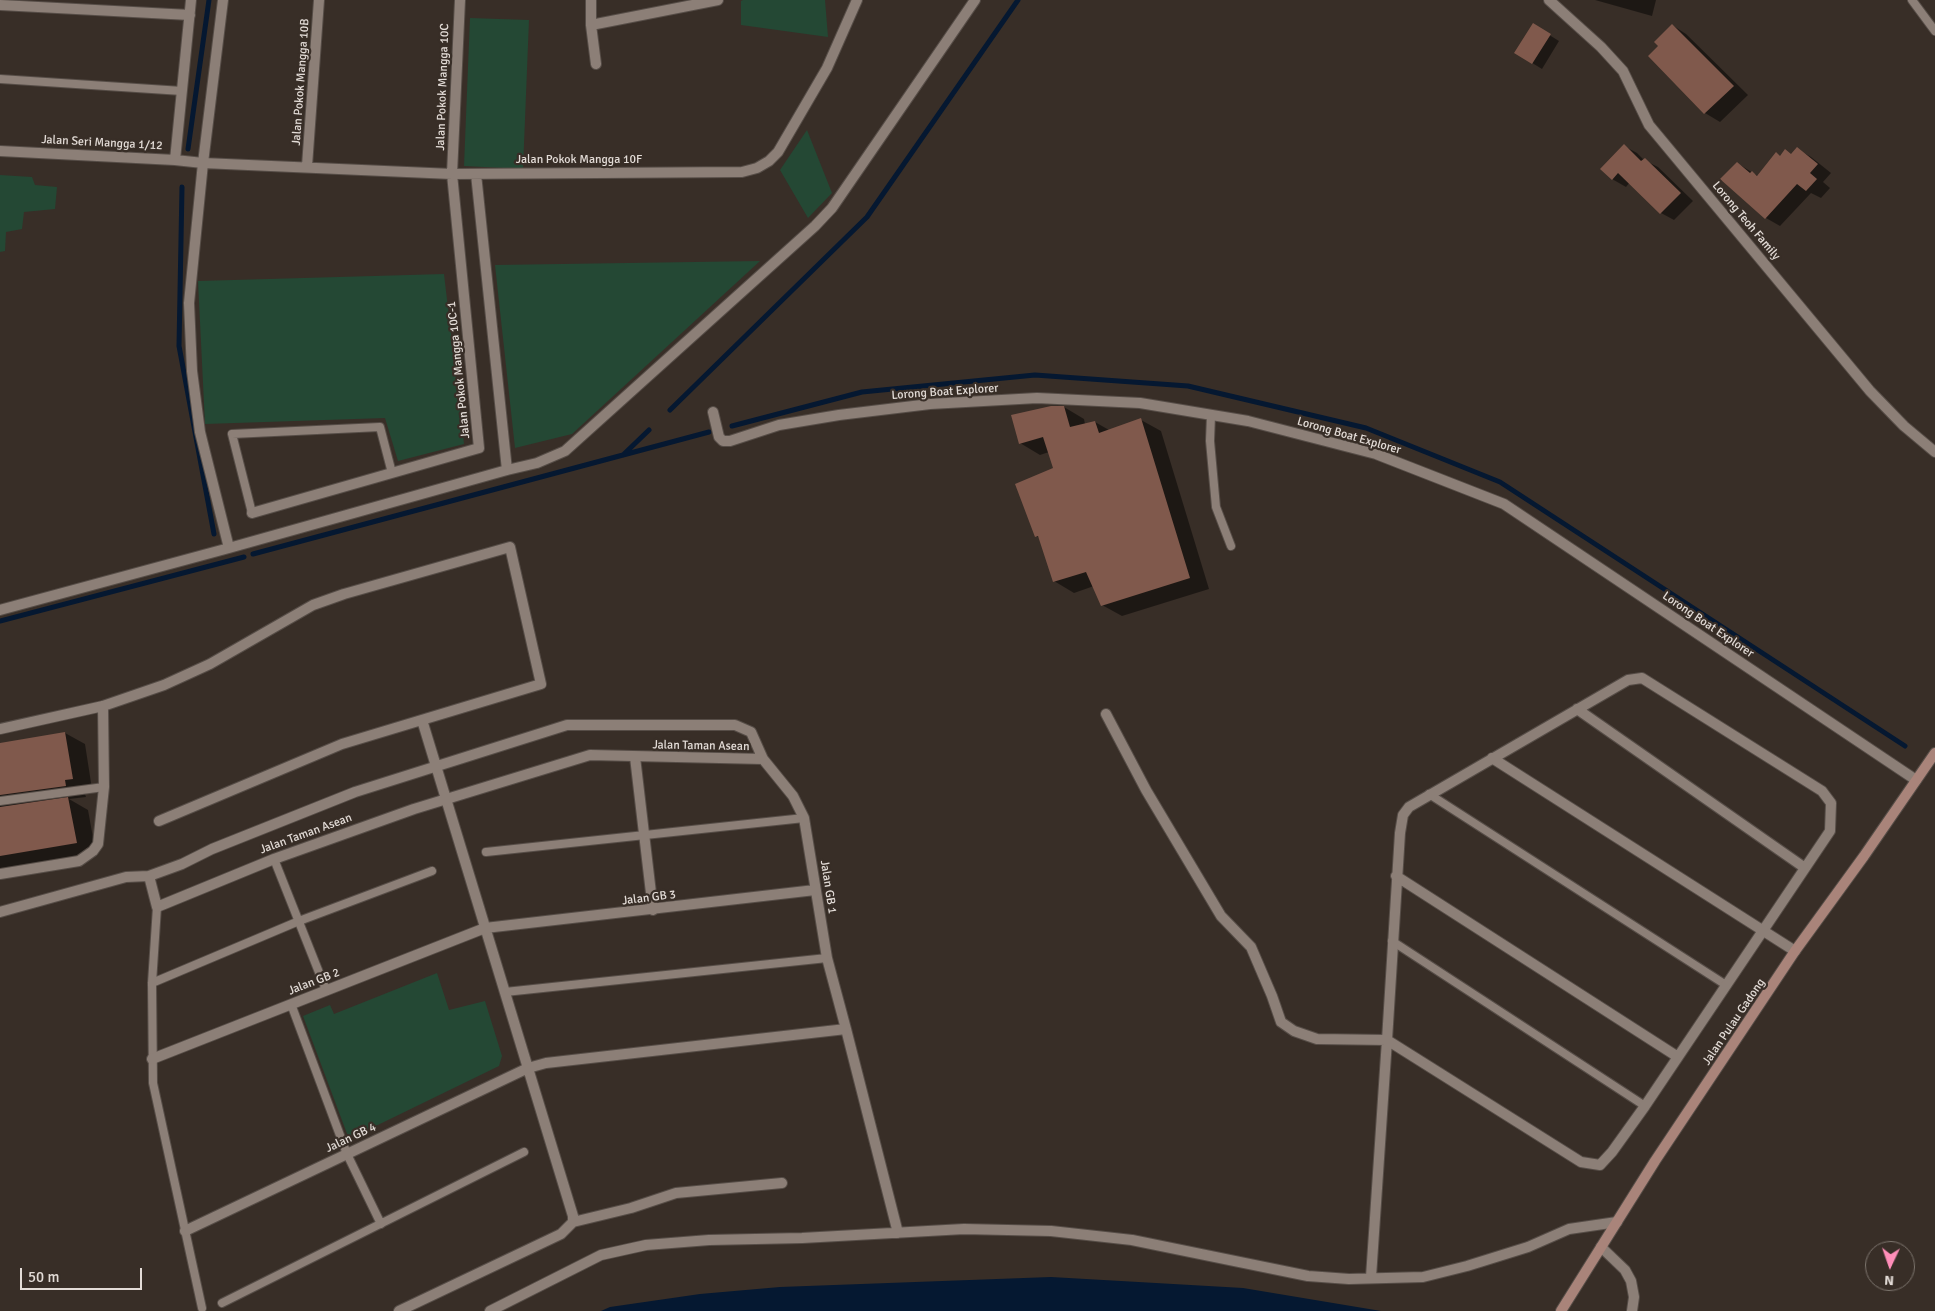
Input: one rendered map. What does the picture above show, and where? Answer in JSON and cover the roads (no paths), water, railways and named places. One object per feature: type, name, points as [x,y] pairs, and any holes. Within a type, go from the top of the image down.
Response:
[{"type":"main road","name":"Jalan Pulau Gadong","points":[[1561,1311],[1655,1161],[1795,951],[1864,856],[1935,752]]},
{"type":"street","points":[[175,160],[191,0]]},
{"type":"street","points":[[223,0],[202,163],[189,304],[192,371],[200,432],[229,548]]},
{"type":"street","name":"Jalan Pokok Mangga 10B","points":[[308,166],[319,0]]},
{"type":"street","name":"Jalan Pokok Mangga 10C","points":[[452,174],[460,0]]},
{"type":"street","points":[[590,0],[596,64]]},
{"type":"street","points":[[591,25],[718,0]]},
{"type":"street","name":"Jalan Pokok Mangga 10F","points":[[202,163],[308,166],[452,174],[742,172],[769,162],[788,135],[827,68],[857,0]]},
{"type":"street","points":[[0,610],[537,463],[566,451],[815,226],[832,208],[975,0]]},
{"type":"street","name":"Lorong Teoh Family","points":[[1549,0],[1601,47],[1623,71],[1649,125],[1870,391],[1904,426],[1935,452]]},
{"type":"street","points":[[0,5],[190,15]]},
{"type":"street","name":"Jalan Seri Mangga 1/12","points":[[0,151],[202,163]]},
{"type":"street","name":"Jalan Pokok Mangga 10C-1","points":[[252,513],[479,448],[452,174]]},
{"type":"street","points":[[476,174],[507,470]]},
{"type":"street","name":"Lorong Boat Explorer","points":[[713,412],[719,437],[723,441],[730,441],[779,425],[839,415],[930,404],[1037,398],[1140,403],[1248,421],[1376,454],[1504,504],[1916,780]]},
{"type":"street","points":[[0,729],[103,706],[164,685],[210,664],[313,605],[344,594],[510,548],[541,684],[342,744],[159,822]]},
{"type":"street","points":[[1106,714],[1151,798],[1221,916],[1251,948],[1281,1022],[1294,1031],[1317,1039],[1387,1040],[1581,1162],[1600,1165],[1612,1152],[1645,1106],[1830,830],[1831,803],[1822,791],[1642,678],[1628,680],[1409,807],[1403,815],[1396,876],[1387,1040],[1371,1277]]},
{"type":"street","points":[[0,874],[79,861],[94,851],[99,838],[104,787],[103,706]]},
{"type":"street","points":[[1577,709],[1805,868]]},
{"type":"street","points":[[422,720],[573,1216],[573,1222]]},
{"type":"street","name":"Jalan Taman Asean","points":[[0,912],[126,877],[149,876],[355,792],[567,725],[735,725],[751,732],[763,760],[590,755],[414,808],[274,859],[157,907]]},
{"type":"street","points":[[635,756],[652,910]]},
{"type":"street","points":[[1492,758],[1795,951]]},
{"type":"street","name":"Jalan GB 1","points":[[763,760],[793,796],[804,818],[827,958],[898,1233]]},
{"type":"street","points":[[149,876],[157,907]]},
{"type":"street","points":[[1396,876],[1678,1057]]},
{"type":"street","name":"Jalan GB 3","points":[[485,928],[815,890]]},
{"type":"street","name":"Jalan GB 2","points":[[152,1059],[485,928]]},
{"type":"street","name":"Jalan GB 4","points":[[185,1231],[528,1068],[546,1063],[846,1029]]},
{"type":"street","points":[[399,1311],[561,1234],[573,1222],[632,1208],[676,1194],[782,1183]]},
{"type":"street","points":[[490,1311],[601,1255],[646,1245],[708,1240],[802,1238],[964,1229],[1072,1232],[1132,1240],[1308,1276],[1349,1279],[1423,1277],[1467,1266],[1528,1246],[1569,1229],[1617,1222]]},
{"type":"street","points":[[1601,1247],[1624,1270],[1631,1281],[1634,1297],[1632,1311]]},
{"type":"lane","points":[[1912,0],[1935,31]]},
{"type":"lane","points":[[0,79],[182,91]]},
{"type":"lane","points":[[1211,415],[1210,441],[1216,507],[1231,546]]},
{"type":"lane","points":[[252,513],[232,434],[380,427],[392,473]]},
{"type":"lane","points":[[0,801],[104,787]]},
{"type":"lane","points":[[1429,794],[1726,985]]},
{"type":"lane","points":[[486,852],[804,818]]},
{"type":"lane","points":[[274,859],[326,990]]},
{"type":"lane","points":[[152,983],[299,921],[432,871]]},
{"type":"lane","points":[[157,907],[152,983],[153,1083],[202,1308]]},
{"type":"lane","points":[[1392,941],[1645,1106]]},
{"type":"lane","points":[[505,992],[827,958]]},
{"type":"lane","points":[[291,1004],[347,1154],[381,1224]]},
{"type":"lane","points":[[222,1303],[524,1152]]},
{"type":"water","points":[[1051,1277],[1243,1288],[1381,1311],[601,1311],[610,1307],[700,1294],[780,1287]]},
{"type":"waterway","points":[[188,149],[209,0]]},
{"type":"waterway","points":[[670,410],[867,217],[1018,0]]},
{"type":"waterway","points":[[182,187],[179,346],[214,534]]},
{"type":"waterway","points":[[732,426],[862,392],[1035,375],[1188,386],[1366,428],[1500,482],[1905,746]]},
{"type":"waterway","points":[[623,455],[649,430]]},
{"type":"waterway","points":[[253,554],[709,432]]},
{"type":"waterway","points":[[0,621],[244,557]]}]
